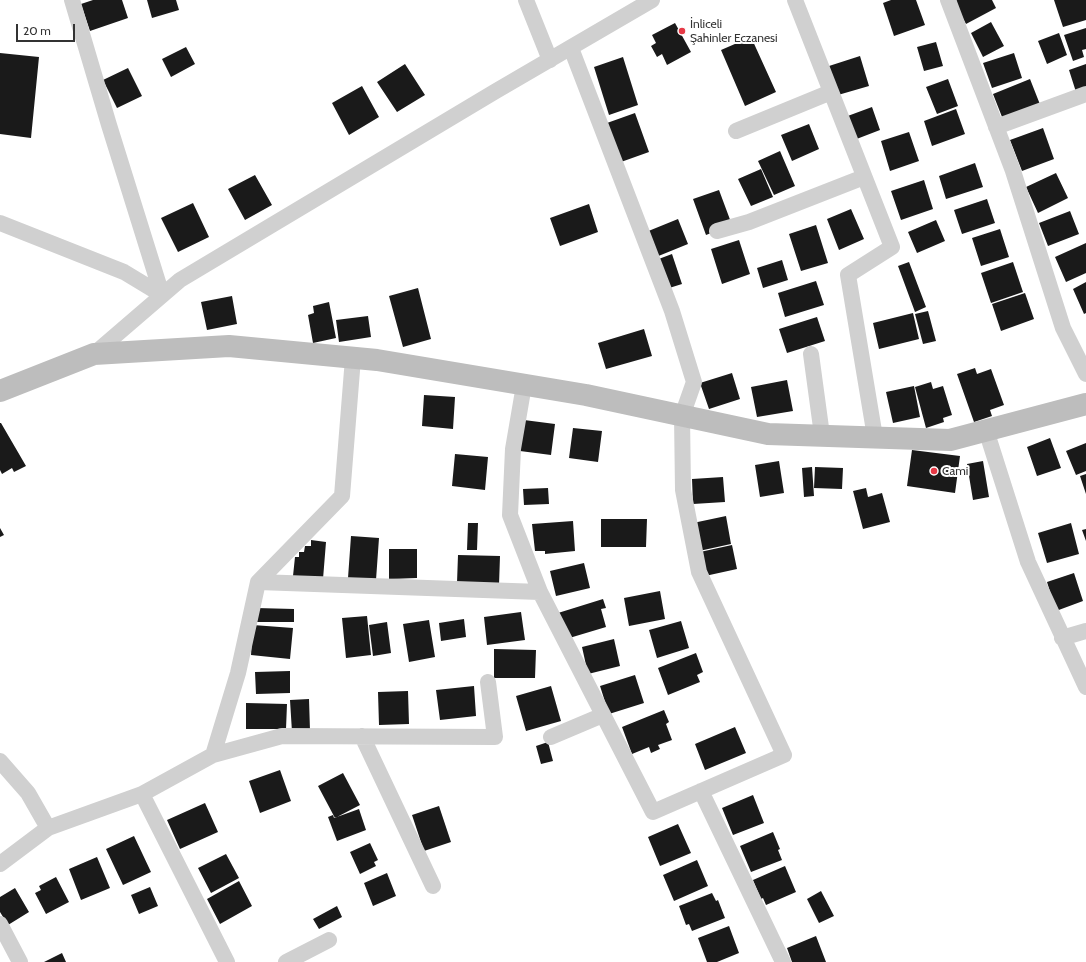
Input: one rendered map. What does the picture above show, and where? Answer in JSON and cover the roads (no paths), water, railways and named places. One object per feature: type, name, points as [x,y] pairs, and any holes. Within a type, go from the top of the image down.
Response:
[{"type":"street","points":[[72,0],[162,296]]},
{"type":"street","points":[[526,0],[550,60]]},
{"type":"street","points":[[94,354],[180,280],[652,0]]},
{"type":"street","points":[[795,0],[892,247],[848,275],[875,437]]},
{"type":"street","points":[[948,0],[1013,171],[1063,328],[1086,374]]},
{"type":"street","points":[[524,385],[513,449],[510,515],[540,592],[653,812],[784,755],[699,572],[683,490],[682,416],[694,382],[672,311],[571,48]]},
{"type":"street","points":[[736,130],[831,92]]},
{"type":"street","points":[[996,127],[1086,94]]},
{"type":"street","points":[[717,231],[750,222],[864,177]]},
{"type":"street","points":[[0,223],[124,272],[162,296]]},
{"type":"street","points":[[0,391],[94,354],[229,346],[377,360],[586,395],[768,434],[950,440],[1086,404]]},
{"type":"street","points":[[811,354],[822,435]]},
{"type":"street","points":[[214,756],[238,673],[258,582],[342,496],[353,358]]},
{"type":"street","points":[[986,430],[1028,562],[1086,687]]},
{"type":"street","points":[[258,582],[540,592]]},
{"type":"street","points":[[1062,638],[1086,631]]},
{"type":"street","points":[[0,864],[48,828],[142,794],[214,756],[282,736],[495,737],[488,682]]},
{"type":"street","points":[[551,737],[603,715]]},
{"type":"street","points":[[362,736],[433,886]]},
{"type":"street","points":[[0,761],[28,792],[48,828]]},
{"type":"street","points":[[701,791],[783,962]]},
{"type":"street","points":[[142,794],[227,962]]},
{"type":"street","points":[[0,924],[20,962]]},
{"type":"street","points":[[286,962],[329,940]]},
{"type":"place","name":"İnliceli Şahinler Eczanesi","points":[[682,31]]},
{"type":"place","name":"Cami","points":[[934,471]]}]
